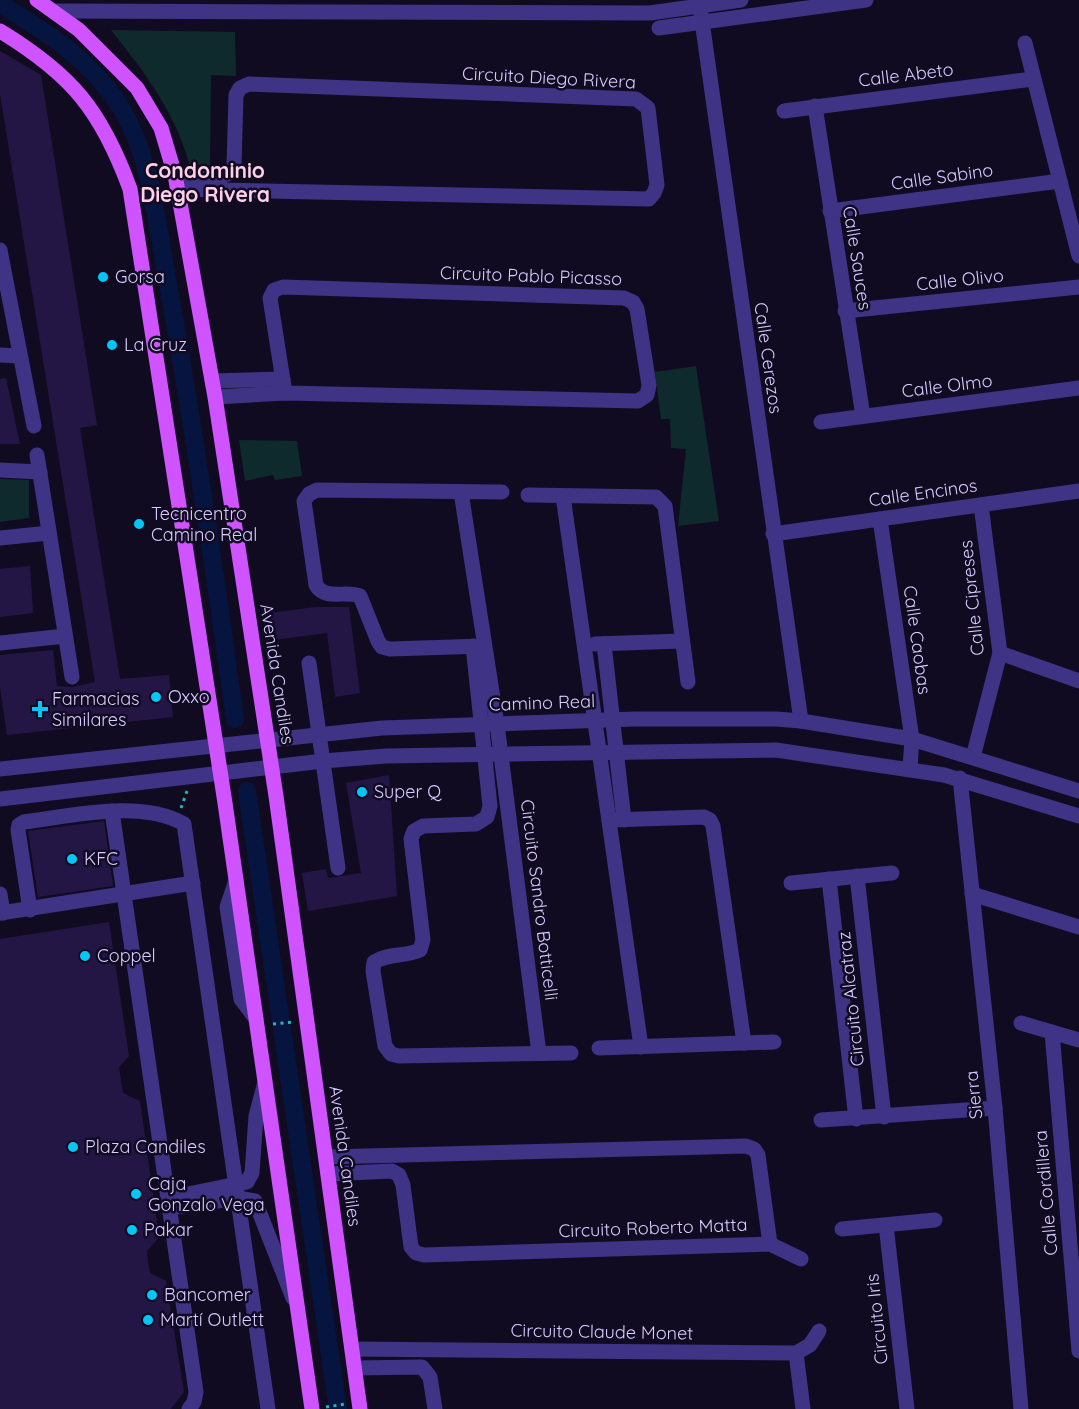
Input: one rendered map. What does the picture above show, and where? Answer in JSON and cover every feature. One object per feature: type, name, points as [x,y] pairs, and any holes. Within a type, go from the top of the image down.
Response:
[{"type":"main road","name":"Avenida Candiles","points":[[37,0],[55,11],[104,51],[137,88],[161,128],[176,182],[215,397],[272,767],[355,1368],[358,1406]]},
{"type":"main road","points":[[0,30],[57,70],[82,96],[115,149],[130,189],[216,745],[314,1409]]},
{"type":"street","points":[[55,11],[406,6],[650,13],[700,3],[741,0]]},
{"type":"street","points":[[659,28],[866,0]]},
{"type":"street","name":"Calle Cerezos","points":[[700,3],[801,721]]},
{"type":"street","points":[[1025,43],[1060,181],[1076,232],[1079,256]]},
{"type":"street","name":"Calle Abeto","points":[[784,111],[1033,78]]},
{"type":"street","name":"Circuito Diego Rivera","points":[[249,84],[636,99],[648,108],[657,184],[649,199],[176,182],[221,177],[230,173],[234,166],[236,95],[240,88],[249,84]]},
{"type":"street","name":"Calle Sauces","points":[[815,106],[863,416]]},
{"type":"street","name":"Calle Sabino","points":[[830,211],[1060,181]]},
{"type":"street","points":[[0,250],[34,426]]},
{"type":"street","name":"Circuito Pablo Picasso","points":[[212,381],[284,386],[638,401],[647,395],[649,385],[637,309],[633,302],[624,297],[283,287],[274,290],[270,298],[284,386]]},
{"type":"street","name":"Calle Olivo","points":[[845,311],[1079,287]]},
{"type":"street","points":[[0,355],[20,356]]},
{"type":"street","name":"Circuito Pablo Picasso","points":[[215,397],[284,386]]},
{"type":"street","name":"Calle Olmo","points":[[821,422],[1079,388]]},
{"type":"street","points":[[38,455],[72,677]]},
{"type":"street","points":[[0,470],[40,472]]},
{"type":"street","points":[[479,646],[390,649],[382,647],[360,596],[326,594],[320,592],[316,585],[304,501],[309,494],[317,490],[502,492]]},
{"type":"street","name":"Calle Encinos","points":[[773,534],[1079,491]]},
{"type":"street","points":[[461,492],[493,753]]},
{"type":"street","points":[[528,495],[656,497],[662,500],[665,506],[688,682]]},
{"type":"street","points":[[563,496],[599,751],[617,820]]},
{"type":"street","name":"Calle Cipreses","points":[[973,757],[1000,653],[981,505]]},
{"type":"street","name":"Calle Caobas","points":[[880,519],[912,739],[910,768]]},
{"type":"street","points":[[0,538],[49,533]]},
{"type":"street","points":[[0,643],[65,636]]},
{"type":"street","points":[[584,645],[682,642]]},
{"type":"street","points":[[604,644],[616,751],[617,820],[640,1047]]},
{"type":"street","points":[[1000,653],[1079,681]]},
{"type":"street","points":[[309,663],[338,868]]},
{"type":"street","name":"Camino Real","points":[[0,769],[382,728],[613,720],[801,721],[912,739],[1079,791]]},
{"type":"street","points":[[0,799],[323,760],[493,753],[776,750],[910,768],[960,778],[1079,816]]},
{"type":"street","name":"Circuito Sandro Botticelli","points":[[493,753],[490,806],[487,817],[476,824],[423,826],[414,831],[411,839],[423,939],[420,950],[411,954],[383,956],[374,962],[373,971],[385,1046],[391,1054],[399,1056],[571,1053]]},
{"type":"street","name":"Circuito Sandro Botticelli","points":[[493,753],[539,1053]]},
{"type":"street","name":"Sierra","points":[[960,778],[995,1108],[1021,1409]]},
{"type":"street","points":[[112,811],[196,1392],[194,1402],[189,1409]]},
{"type":"street","points":[[30,910],[19,825],[24,822],[112,811],[168,815],[184,824],[268,1409]]},
{"type":"street","points":[[617,820],[704,817],[710,820],[713,826],[744,1043]]},
{"type":"street","points":[[791,883],[892,873]]},
{"type":"street","name":"Circuito Alcatraz","points":[[857,876],[884,1117]]},
{"type":"street","name":"Circuito Alcatraz","points":[[829,879],[856,1119]]},
{"type":"street","points":[[0,894],[1,913],[193,883]]},
{"type":"street","points":[[972,894],[1079,927]]},
{"type":"street","points":[[1022,1023],[1079,1040]]},
{"type":"street","name":"Calle Cordillera","points":[[1052,1032],[1079,1351]]},
{"type":"street","points":[[599,1048],[774,1042]]},
{"type":"street","points":[[265,1083],[256,1116],[252,1173],[255,1201],[297,1306]]},
{"type":"street","points":[[821,1120],[995,1108]]},
{"type":"street","name":"Circuito Roberto Matta","points":[[326,1157],[746,1146],[754,1149],[758,1155],[770,1244],[424,1255],[416,1253],[411,1247],[403,1185],[399,1175],[392,1171],[328,1174]]},
{"type":"street","points":[[238,1192],[252,1173]]},
{"type":"street","points":[[169,1203],[238,1192],[255,1201]]},
{"type":"street","points":[[842,1229],[935,1220]]},
{"type":"street","name":"Circuito Iris","points":[[886,1225],[907,1409]]},
{"type":"street","points":[[770,1244],[801,1258]]},
{"type":"street","points":[[803,1409],[796,1353],[810,1345],[819,1331]]},
{"type":"street","name":"Circuito Claude Monet","points":[[352,1349],[796,1353]]},
{"type":"street","points":[[355,1368],[422,1366],[430,1377],[435,1409]]},
{"type":"path","points":[[176,820],[192,777]]},
{"type":"path","points":[[272,1025],[304,1020]]},
{"type":"path","points":[[314,1409],[358,1406]]},
{"type":"green space","points":[[111,30],[235,32],[236,76],[211,75],[210,170],[191,171],[178,132],[159,96]]},
{"type":"green space","points":[[696,366],[719,521],[678,526],[686,449],[671,448],[670,419],[661,419],[655,372]]},
{"type":"green space","points":[[239,440],[297,441],[302,476],[275,480],[273,475],[245,481]]},
{"type":"green space","points":[[0,479],[29,480],[29,518],[0,522]]},
{"type":"building","points":[[0,51],[41,75],[97,425],[80,428],[120,679],[169,675],[173,717],[7,735],[0,687],[0,655],[53,650],[57,686],[73,687],[95,682],[0,94]]},
{"type":"building","points":[[6,378],[20,444],[0,444],[0,379]]},
{"type":"building","points":[[30,566],[33,613],[0,617],[0,569]]},
{"type":"building","points":[[315,607],[349,607],[360,693],[335,697],[327,633],[266,641],[263,614]]},
{"type":"building","points":[[389,775],[397,896],[308,911],[302,873],[326,869],[328,878],[361,873],[346,783]]},
{"type":"building","name":"KFC","points":[[104,821],[113,886],[38,897],[28,831]]},
{"type":"building","name":"Plaza Candiles","points":[[109,922],[129,1056],[119,1067],[123,1093],[140,1101],[159,1237],[147,1251],[148,1262],[150,1273],[166,1281],[184,1392],[171,1409],[0,1409],[0,939]]},
{"type":"waterway","points":[[0,4],[50,36],[95,74],[120,106],[139,147],[152,192],[187,392],[235,719]]},
{"type":"waterway","points":[[247,791],[338,1409]]},
{"type":"place","name":"Gorsa","points":[[103,277]]},
{"type":"place","name":"La Cruz","points":[[112,345]]},
{"type":"place","name":"Tecnicentro Camino Real","points":[[139,524]]},
{"type":"place","name":"Oxxo","points":[[156,697]]},
{"type":"place","name":"Farmacias Similares","points":[[40,709]]},
{"type":"place","name":"Super Q","points":[[362,792]]},
{"type":"place","name":"KFC","points":[[72,859]]},
{"type":"place","name":"Coppel","points":[[85,956]]},
{"type":"place","name":"Plaza Candiles","points":[[73,1147]]},
{"type":"place","name":"Caja Gonzalo Vega","points":[[136,1194]]},
{"type":"place","name":"Pakar","points":[[132,1230]]},
{"type":"place","name":"Bancomer","points":[[152,1295]]},
{"type":"place","name":"Martí Outlett","points":[[148,1320]]},
{"type":"district","name":"Condominio Diego Rivera","points":[[205,183]]}]
